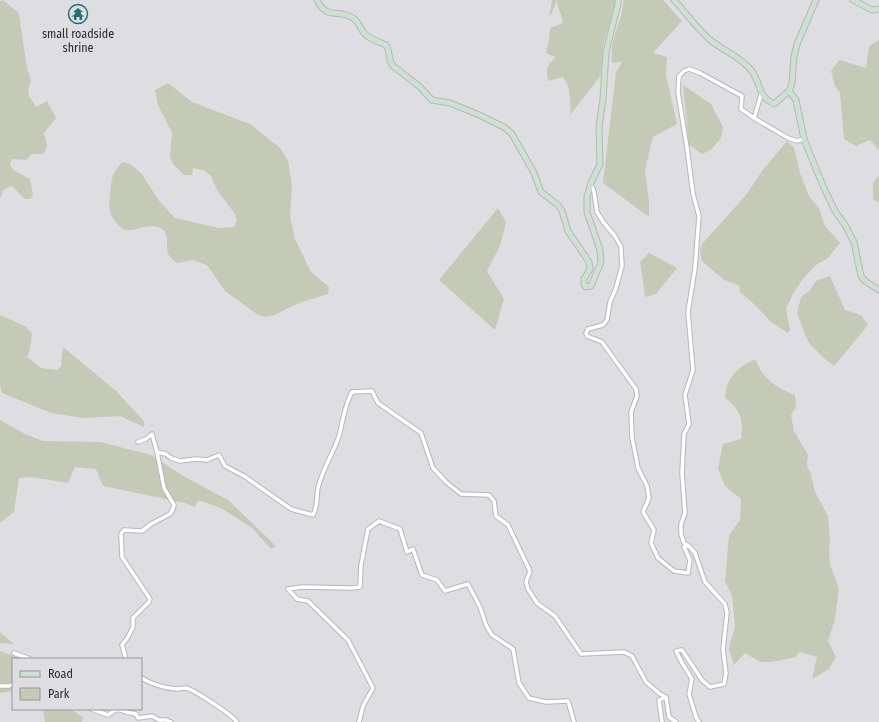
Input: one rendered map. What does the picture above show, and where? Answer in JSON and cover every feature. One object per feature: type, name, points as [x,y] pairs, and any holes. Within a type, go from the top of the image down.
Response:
[{"type":"main road","points":[[317,0],[320,7],[324,11],[352,17],[367,36],[386,45],[390,62],[393,66],[419,86],[432,100],[450,103],[477,114],[504,127],[512,134],[534,173],[541,192],[558,206],[562,212],[568,231],[589,262],[590,269],[584,279],[584,285],[586,288],[591,286],[601,262],[600,250],[587,212],[587,196],[600,164],[599,127],[604,92],[606,52],[619,0]]},
{"type":"main road","points":[[674,0],[700,31],[720,48],[741,61],[750,69],[758,79],[761,95],[764,99],[774,104],[789,91],[792,83],[794,57],[797,44],[816,0]]},
{"type":"main road","points":[[853,0],[872,10],[879,9]]},
{"type":"main road","points":[[789,91],[796,100],[804,139],[835,211],[845,225],[854,242],[861,276],[865,281],[879,290]]},
{"type":"street","points":[[699,722],[696,718],[689,694],[692,679],[676,650],[682,650],[702,680],[710,687],[724,684],[726,673],[723,648],[727,613],[725,604],[705,582],[695,553],[684,543],[681,534],[681,524],[685,513],[682,473],[684,434],[689,424],[686,395],[694,370],[688,312],[695,268],[699,216],[693,194],[678,92],[679,76],[684,70],[689,69],[700,73],[742,96],[740,109],[754,118],[788,138],[797,141],[804,139]]},
{"type":"street","points":[[754,118],[761,95]]},
{"type":"street","points":[[591,183],[597,212],[615,236],[621,247],[622,266],[616,288],[610,302],[607,320],[603,325],[588,329],[586,333],[587,336],[602,342],[636,389],[637,396],[631,412],[632,437],[638,468],[647,486],[649,498],[643,512],[654,530],[651,543],[653,550],[658,558],[674,571],[688,573],[690,560],[684,548],[689,546]]},
{"type":"street","points":[[157,452],[166,454],[171,458],[180,461],[196,459],[207,460],[219,455],[225,466],[244,476],[290,509],[313,515],[316,510],[318,489],[324,469],[338,438],[347,401],[352,392],[372,391],[378,403],[421,433],[434,468],[446,482],[461,494],[489,495],[494,501],[496,516],[508,525],[530,571],[526,582],[528,589],[537,603],[555,616],[581,654],[624,652],[632,656],[646,682],[666,697]]},
{"type":"street","points":[[126,658],[122,645],[128,637],[134,618],[150,599],[122,557],[121,534],[124,530],[142,530],[170,514],[174,505],[164,488],[152,434],[146,439],[138,442]]},
{"type":"street","points":[[359,722],[363,706],[373,688],[355,653],[348,640],[308,601],[297,599],[288,589],[302,586],[360,587],[361,565],[368,529],[379,521],[400,529],[407,552],[413,549],[422,575],[437,580],[445,591],[468,584],[492,635],[513,650],[520,683],[529,698],[546,702],[568,701],[574,722]]},
{"type":"street","points":[[14,653],[27,658]]},
{"type":"street","points":[[142,679],[152,684],[171,688],[186,688],[218,706],[237,722]]},
{"type":"street","points":[[0,686],[12,685]]},
{"type":"street","points":[[662,722],[659,700],[666,697]]},
{"type":"street","points":[[666,697],[669,717],[676,722]]},
{"type":"street","points":[[94,710],[108,715],[115,710]]},
{"type":"street","points":[[123,710],[127,713],[136,714],[138,718],[152,716],[159,720],[171,722]]},
{"type":"green space","points":[[3,0],[19,13],[26,63],[31,81],[28,89],[29,96],[36,107],[47,101],[56,118],[44,133],[47,146],[44,154],[32,154],[26,160],[12,159],[10,164],[13,170],[30,179],[33,194],[30,199],[25,199],[12,186],[3,190],[1,198],[0,197],[0,1]]},
{"type":"green space","points":[[552,0],[557,0],[549,19]]},
{"type":"green space","points":[[557,0],[616,0],[603,46],[601,75],[570,115],[570,95],[566,81],[563,77],[548,81],[547,77],[549,65],[556,57],[546,53],[550,28],[563,23]]},
{"type":"green space","points":[[624,0],[663,0],[682,21],[653,53],[667,57],[666,75],[677,124],[653,137],[645,170],[649,202],[649,217],[603,183],[616,72],[622,62],[612,63],[613,41],[621,17]]},
{"type":"green space","points":[[879,40],[879,150],[870,140],[856,146],[844,139],[840,93],[835,86],[831,71],[839,60],[866,68],[869,46]]},
{"type":"green space","points":[[168,83],[192,102],[250,124],[280,148],[288,161],[292,186],[290,217],[295,239],[311,272],[329,287],[328,294],[299,303],[272,316],[265,317],[258,315],[225,291],[207,265],[192,260],[178,263],[172,259],[167,250],[167,237],[162,229],[149,226],[135,230],[126,230],[114,220],[109,208],[111,188],[113,175],[122,162],[130,164],[141,173],[160,202],[175,218],[219,228],[234,227],[237,221],[235,214],[217,190],[211,176],[205,171],[193,168],[192,175],[184,175],[173,164],[170,156],[172,133],[158,105],[155,90]]},
{"type":"green space","points":[[683,85],[711,104],[723,127],[721,138],[711,150],[702,154],[689,145]]},
{"type":"green space","points":[[787,141],[794,148],[800,173],[809,196],[819,208],[825,226],[840,243],[828,258],[816,265],[802,280],[793,294],[786,309],[790,329],[788,333],[770,321],[740,292],[739,285],[724,280],[702,261],[700,250],[702,244],[746,195],[762,171]]},
{"type":"green space","points":[[879,175],[879,203],[873,199],[873,183]]},
{"type":"green space","points":[[498,208],[506,222],[500,246],[487,271],[504,299],[495,330],[439,280]]},
{"type":"green space","points":[[649,253],[677,268],[656,294],[645,297],[640,262]]},
{"type":"green space","points":[[830,276],[845,310],[861,315],[868,325],[834,366],[809,343],[797,313],[801,297],[810,290],[816,281]]},
{"type":"green space","points":[[0,315],[25,326],[32,334],[30,349],[27,357],[41,368],[57,370],[61,366],[63,347],[116,391],[144,421],[144,427],[120,416],[83,418],[51,413],[2,393],[0,385]]},
{"type":"green space","points":[[755,359],[758,366],[770,382],[795,395],[796,407],[791,415],[794,431],[808,455],[807,466],[811,474],[815,492],[828,516],[830,564],[839,589],[835,619],[828,641],[836,657],[829,669],[812,679],[817,657],[799,652],[796,657],[772,662],[760,662],[745,653],[734,665],[729,649],[735,626],[732,596],[725,581],[729,535],[740,520],[741,499],[725,486],[718,469],[723,444],[741,439],[742,431],[740,415],[725,397],[728,383],[738,369]]},
{"type":"green space","points":[[0,420],[25,434],[43,441],[100,442],[151,455],[185,477],[228,500],[276,546],[271,549],[252,528],[221,508],[198,500],[195,507],[185,503],[103,486],[96,469],[75,467],[68,483],[31,477],[19,478],[14,512],[0,523]]},
{"type":"green space","points":[[0,632],[14,644],[0,643]]},
{"type":"green space","points":[[0,651],[20,658],[12,658],[12,691],[0,693]]},
{"type":"green space","points":[[43,710],[72,710],[83,717],[82,722],[45,722]]},
{"type":"place","name":"small roadside shrine","points":[[78,14]]}]
